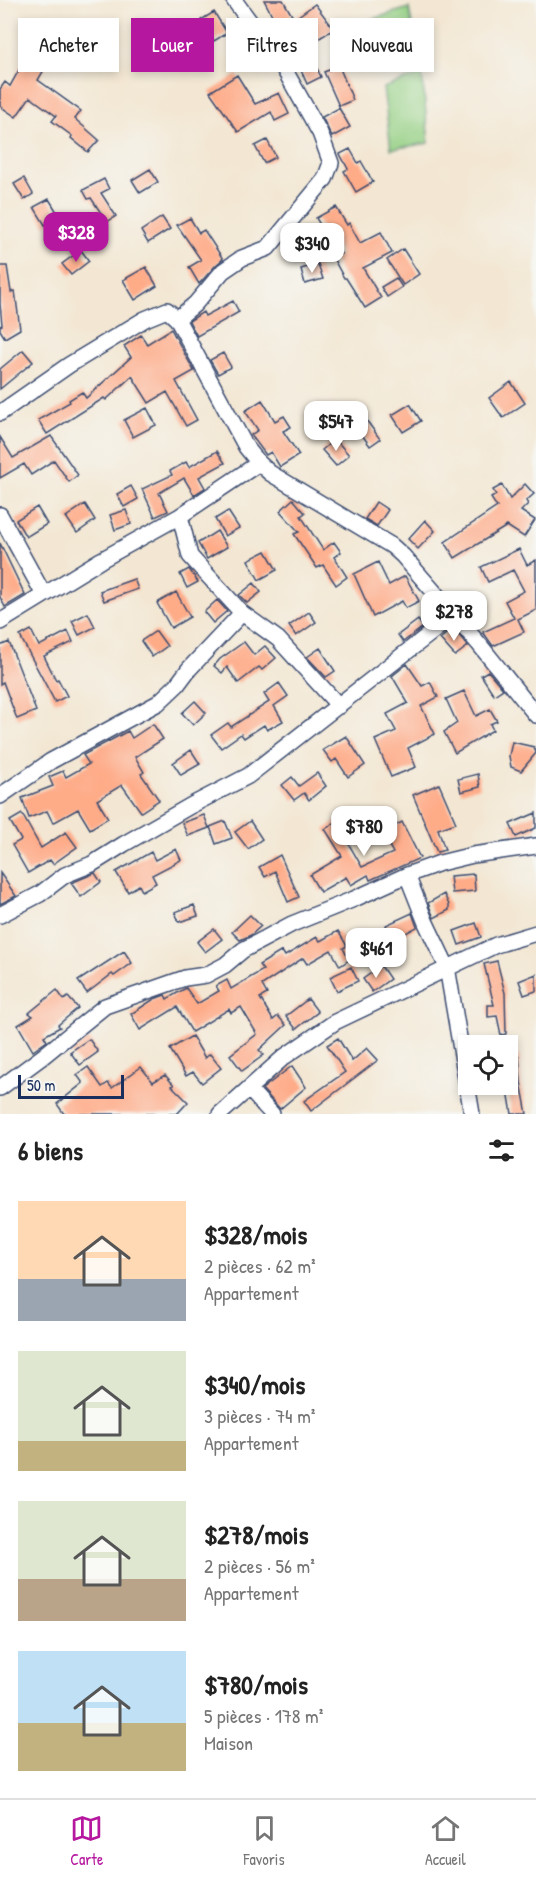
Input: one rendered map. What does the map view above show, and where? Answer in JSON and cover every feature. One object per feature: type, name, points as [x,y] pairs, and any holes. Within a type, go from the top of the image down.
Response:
[{"type":"street","points":[[177,319],[195,304],[223,271],[242,258],[268,248],[325,179],[331,164],[320,133],[283,67],[234,0]]},
{"type":"street","points":[[0,413],[69,365],[145,319],[167,310],[177,319],[246,447],[259,464],[270,473],[392,546],[454,615],[536,715]]},
{"type":"street","points":[[0,622],[180,516],[259,464]]},
{"type":"street","points":[[0,515],[44,595]]},
{"type":"street","points":[[180,516],[190,556],[242,613],[278,639],[339,706]]},
{"type":"street","points":[[0,796],[51,761],[158,703],[242,613]]},
{"type":"street","points":[[0,915],[40,894],[65,875],[92,864],[190,806],[248,776],[454,615]]},
{"type":"street","points":[[0,1088],[42,1058],[105,1005],[184,978],[206,975],[225,965],[243,950],[292,924],[407,875],[440,863],[473,855],[536,846]]},
{"type":"street","points":[[407,875],[447,967],[471,1114]]},
{"type":"street","points":[[220,1114],[284,1057],[334,1022],[496,945],[536,933]]},
{"type":"street","points":[[249,1089],[272,1114]]},
{"type":"green space","points":[[409,8],[411,18],[375,18]]},
{"type":"green space","points":[[422,74],[429,143],[391,149],[383,88]]},
{"type":"building","points":[[264,0],[283,0],[293,18],[274,18]]},
{"type":"building","points":[[315,4],[330,24],[330,32],[318,39],[318,18],[295,18]]},
{"type":"building","points":[[214,12],[226,34],[214,41],[214,18],[204,18]]},
{"type":"building","points":[[318,70],[321,77],[307,84],[302,72]]},
{"type":"building","points":[[330,70],[330,72],[341,72],[353,100],[339,106],[324,72]]},
{"type":"building","points":[[18,72],[43,72],[38,80],[81,111],[75,119],[99,140],[88,152],[52,121],[56,116],[30,97],[16,117],[0,106],[0,89],[5,82],[10,86]]},
{"type":"building","points":[[237,75],[255,104],[279,93],[289,114],[275,121],[271,112],[238,132],[210,92]]},
{"type":"building","points":[[339,108],[350,127],[332,137],[322,117]]},
{"type":"building","points":[[267,140],[276,157],[264,163],[255,146]]},
{"type":"building","points":[[350,149],[358,163],[361,161],[373,182],[356,192],[344,171],[348,169],[340,154]]},
{"type":"building","points":[[150,169],[158,182],[140,193],[132,180]]},
{"type":"building","points":[[24,178],[33,194],[24,200],[14,184]]},
{"type":"building","points":[[104,179],[109,189],[101,193],[116,216],[107,222],[83,190]]},
{"type":"building","points":[[49,199],[60,217],[45,225],[34,207]]},
{"type":"building","points":[[336,207],[347,225],[349,223],[360,243],[381,232],[392,253],[363,268],[381,298],[365,308],[333,258],[341,254],[326,228],[323,230],[316,218]]},
{"type":"building","points":[[162,217],[170,229],[148,243],[141,231]]},
{"type":"building","points":[[190,218],[199,233],[204,230],[223,259],[199,284],[189,267],[201,260],[177,225]]},
{"type":"building","points":[[301,234],[306,246],[292,253],[287,241]]},
{"type":"building","points":[[403,249],[419,274],[403,285],[387,260]]},
{"type":"building","points":[[81,250],[89,261],[71,275],[62,264]]},
{"type":"building","points":[[318,264],[323,279],[305,284],[301,269]]},
{"type":"building","points":[[0,266],[7,266],[11,292],[15,291],[20,329],[5,338],[0,330],[2,325]]},
{"type":"building","points":[[146,267],[157,286],[135,300],[123,280]]},
{"type":"building","points":[[396,278],[402,287],[387,297],[381,287]]},
{"type":"building","points":[[233,301],[239,312],[197,336],[189,321],[203,312],[205,316]]},
{"type":"building","points":[[171,329],[194,371],[176,381],[197,420],[186,426],[167,392],[149,403],[132,376],[106,400],[104,398],[47,434],[38,420],[70,402],[69,400],[82,392],[86,398],[131,357],[124,346],[141,335],[147,344]]},
{"type":"building","points":[[23,350],[33,362],[0,389],[0,369]]},
{"type":"building","points":[[223,353],[231,367],[218,374],[210,360]]},
{"type":"building","points":[[511,382],[525,403],[503,418],[489,398]]},
{"type":"building","points":[[262,400],[275,421],[284,416],[291,427],[283,431],[299,455],[280,467],[271,452],[266,455],[251,435],[258,430],[245,411]]},
{"type":"building","points":[[410,404],[421,421],[403,432],[392,415]]},
{"type":"building","points":[[147,408],[156,425],[133,437],[124,420]]},
{"type":"building","points":[[367,421],[380,439],[370,446],[357,428]]},
{"type":"building","points":[[51,436],[78,475],[69,482],[54,460],[31,475],[24,464],[0,478],[0,437],[13,458]]},
{"type":"building","points":[[335,439],[349,455],[336,466],[322,450]]},
{"type":"building","points":[[217,451],[225,463],[199,477],[205,488],[194,495],[184,478],[159,493],[168,511],[155,517],[142,489],[172,475],[170,471],[186,462],[189,467]]},
{"type":"building","points":[[525,484],[534,494],[526,501],[528,504],[521,511],[535,520],[524,537],[507,526],[455,558],[445,542],[497,507],[491,498],[496,495],[493,490],[502,485],[510,499]]},
{"type":"building","points":[[131,486],[138,499],[124,507],[117,494]]},
{"type":"building","points":[[293,499],[305,513],[301,516],[323,550],[334,542],[341,552],[334,557],[347,577],[336,585],[323,565],[317,568],[294,534],[299,532],[280,511]]},
{"type":"building","points":[[376,502],[388,510],[377,526],[365,519]]},
{"type":"building","points":[[85,504],[95,520],[77,533],[66,517]]},
{"type":"building","points":[[37,507],[47,524],[26,537],[16,520]]},
{"type":"building","points":[[126,510],[131,524],[115,530],[110,515]]},
{"type":"building","points":[[228,511],[239,528],[225,536],[215,519]]},
{"type":"building","points":[[425,520],[435,531],[418,549],[408,539]]},
{"type":"building","points":[[217,531],[227,547],[207,559],[198,543]]},
{"type":"building","points":[[0,543],[25,595],[5,607],[0,597]]},
{"type":"building","points":[[519,549],[527,565],[536,560],[536,610],[518,619],[524,632],[493,646],[483,632],[514,618],[505,601],[524,591],[513,570],[488,582],[481,567]]},
{"type":"building","points":[[266,551],[277,570],[259,580],[248,560]]},
{"type":"building","points":[[378,562],[389,585],[405,576],[419,601],[406,608],[402,601],[373,617],[354,574]]},
{"type":"building","points":[[189,569],[198,582],[187,588],[180,574]]},
{"type":"building","points":[[134,579],[138,589],[104,601],[100,591]]},
{"type":"building","points":[[254,583],[261,592],[247,603],[239,595]]},
{"type":"building","points":[[176,592],[190,617],[171,628],[157,603]]},
{"type":"building","points":[[217,600],[227,611],[213,623],[204,612]]},
{"type":"building","points":[[309,612],[316,622],[296,636],[289,626]]},
{"type":"building","points":[[88,613],[95,627],[79,635],[72,621]]},
{"type":"building","points":[[418,620],[423,627],[403,642],[398,635]]},
{"type":"building","points":[[453,628],[468,646],[455,656],[440,639]]},
{"type":"building","points":[[31,630],[39,646],[68,631],[73,642],[44,656],[67,696],[55,702],[20,636]]},
{"type":"building","points":[[156,631],[167,646],[152,657],[141,641]]},
{"type":"building","points":[[9,642],[36,711],[17,719],[3,682],[0,684],[0,646]]},
{"type":"building","points":[[244,642],[254,655],[265,646],[276,658],[262,670],[259,667],[238,683],[227,667],[222,673],[214,666]]},
{"type":"building","points":[[320,648],[335,671],[326,677],[307,657]]},
{"type":"building","points":[[407,664],[422,686],[430,682],[438,697],[421,706],[435,734],[408,748],[416,767],[391,777],[375,740],[396,731],[387,714],[408,703],[392,676]]},
{"type":"building","points":[[488,671],[503,689],[494,695],[481,675]]},
{"type":"building","points":[[279,683],[288,696],[274,706],[283,721],[267,730],[264,725],[244,738],[241,734],[221,748],[211,735],[228,723],[231,727],[269,702],[264,694]]},
{"type":"building","points":[[464,691],[476,716],[490,709],[497,721],[490,724],[493,730],[455,753],[444,732],[457,723],[446,699]]},
{"type":"building","points":[[195,701],[206,713],[193,725],[182,713]]},
{"type":"building","points":[[153,724],[163,739],[135,757],[144,772],[141,774],[159,800],[141,812],[122,785],[97,800],[108,818],[90,829],[78,809],[53,823],[47,811],[29,818],[22,798],[53,786],[49,777],[63,771],[66,777],[89,764],[83,755],[128,731],[132,738]]},
{"type":"building","points":[[346,736],[365,765],[348,777],[336,759],[332,762],[323,750]]},
{"type":"building","points":[[512,742],[534,747],[536,753],[521,771],[511,767],[509,756]]},
{"type":"building","points":[[191,750],[200,764],[181,775],[173,763]]},
{"type":"building","points":[[317,773],[326,786],[309,800],[304,793],[294,800],[282,785],[292,777],[299,786]]},
{"type":"building","points":[[478,774],[480,787],[461,792],[458,779]]},
{"type":"building","points":[[439,784],[456,823],[438,829],[445,850],[437,852],[413,795]]},
{"type":"building","points":[[536,813],[536,828],[516,837],[510,824]]},
{"type":"building","points":[[22,814],[41,848],[66,832],[77,847],[53,864],[50,860],[28,873],[12,845],[21,840],[10,821]]},
{"type":"building","points":[[204,815],[209,828],[188,836],[182,823]]},
{"type":"building","points":[[342,818],[354,836],[347,841],[362,867],[393,853],[382,833],[402,822],[420,858],[370,880],[368,875],[351,885],[346,877],[320,892],[310,875],[342,856],[325,829]]},
{"type":"building","points":[[225,821],[232,838],[216,844],[210,827]]},
{"type":"building","points":[[250,821],[262,839],[248,849],[235,832]]},
{"type":"building","points":[[176,849],[181,860],[152,875],[156,883],[142,891],[139,885],[128,892],[116,872],[151,852],[155,860]]},
{"type":"building","points":[[280,855],[299,897],[288,902],[275,871],[265,877],[259,867]]},
{"type":"building","points":[[0,873],[16,896],[0,904]]},
{"type":"building","points":[[95,873],[101,882],[81,897],[71,883]]},
{"type":"building","points":[[474,874],[475,891],[452,893],[450,876]]},
{"type":"building","points":[[444,894],[449,910],[434,918],[428,903]]},
{"type":"building","points":[[194,905],[198,916],[179,922],[175,912]]},
{"type":"building","points":[[412,913],[417,927],[393,940],[386,925]]},
{"type":"building","points":[[250,915],[261,926],[251,935],[240,940],[232,932]]},
{"type":"building","points":[[476,923],[481,937],[459,945],[454,931]]},
{"type":"building","points":[[214,929],[222,939],[205,952],[197,942]]},
{"type":"building","points":[[338,931],[347,946],[343,948],[349,960],[340,966],[331,950],[307,964],[303,958],[262,985],[267,994],[260,998],[273,1020],[278,1016],[286,1025],[259,1050],[264,1055],[242,1071],[230,1055],[257,1034],[241,1007],[231,1013],[229,1009],[192,1032],[177,1007],[140,1030],[131,1014],[154,999],[165,995],[167,999],[186,988],[197,1004],[219,991],[216,986],[227,980],[231,989],[263,970],[259,965],[282,951],[285,956],[317,937],[320,941]]},
{"type":"building","points":[[124,951],[132,963],[114,976],[112,974],[87,993],[78,981]]},
{"type":"building","points":[[497,961],[505,993],[506,1034],[501,1035],[497,1016],[488,1017],[488,1005],[494,1005],[484,964]]},
{"type":"building","points":[[381,966],[390,979],[372,992],[363,979]]},
{"type":"building","points":[[351,967],[358,981],[337,991],[330,977]]},
{"type":"building","points":[[536,974],[536,991],[524,995],[519,981]]},
{"type":"building","points":[[57,990],[64,1000],[68,997],[78,1008],[58,1025],[60,1027],[44,1036],[47,1041],[33,1051],[18,1025],[33,1016],[29,1013]]},
{"type":"building","points":[[308,999],[318,1012],[296,1029],[286,1016]]},
{"type":"building","points":[[192,1036],[205,1058],[210,1054],[221,1068],[202,1083],[193,1072],[186,1076],[170,1049]]},
{"type":"building","points":[[338,1038],[352,1061],[367,1048],[378,1060],[311,1111],[304,1101],[345,1072],[327,1045]]},
{"type":"building","points":[[89,1039],[98,1052],[80,1065],[70,1052]]},
{"type":"building","points":[[518,1056],[527,1114],[512,1114],[509,1095],[518,1095]]},
{"type":"building","points":[[292,1066],[306,1087],[280,1109],[262,1089]]},
{"type":"building","points":[[88,1067],[102,1087],[108,1083],[112,1088],[141,1067],[153,1082],[165,1075],[174,1085],[172,1086],[188,1102],[177,1114],[64,1114],[57,1104],[83,1083],[77,1075]]}]
